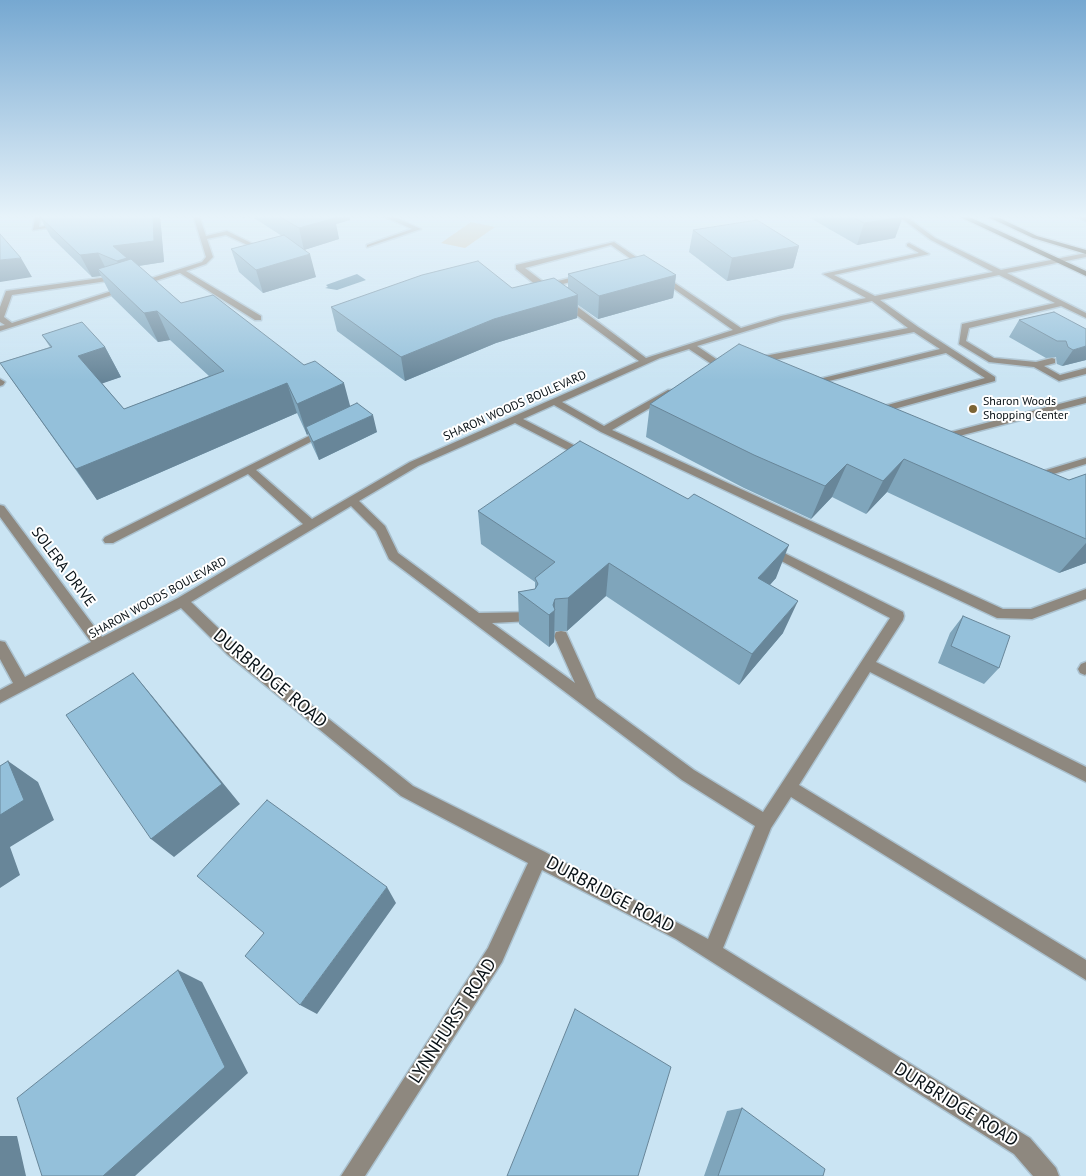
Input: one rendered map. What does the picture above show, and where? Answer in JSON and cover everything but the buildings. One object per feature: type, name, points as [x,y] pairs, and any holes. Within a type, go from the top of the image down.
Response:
[{"type":"street","points":[[0,329],[184,270]]},
{"type":"street","points":[[523,270],[645,362]]},
{"type":"street","points":[[652,270],[740,331]]},
{"type":"street","points":[[847,270],[827,274],[874,299],[915,329],[992,379],[871,418]]},
{"type":"street","points":[[995,270],[1086,316]]},
{"type":"street","name":"SHARON WOODS BOULEVARD","points":[[0,696],[182,601],[414,464],[645,362],[781,318],[1016,270]]},
{"type":"street","points":[[181,271],[258,318]]},
{"type":"street","points":[[544,287],[591,274]]},
{"type":"street","points":[[10,325],[0,318],[9,293],[108,279],[128,288]]},
{"type":"street","points":[[1052,361],[1036,365],[992,360],[962,342],[964,326],[1061,304]]},
{"type":"street","points":[[691,346],[715,367],[739,366],[915,329]]},
{"type":"street","points":[[794,387],[946,350]]},
{"type":"street","points":[[1036,365],[1060,378],[1086,371]]},
{"type":"street","points":[[604,430],[678,388]]},
{"type":"street","points":[[946,448],[928,441],[1086,400]]},
{"type":"street","points":[[555,402],[604,430],[1002,614],[1032,614],[1086,594]]},
{"type":"street","points":[[516,419],[598,462]]},
{"type":"street","points":[[108,540],[334,427]]},
{"type":"street","points":[[1028,479],[1086,461]]},
{"type":"street","points":[[249,470],[311,525]]},
{"type":"street","points":[[352,502],[382,529],[393,556],[688,775],[765,824]]},
{"type":"street","name":"SOLERA DRIVE","points":[[0,509],[100,644]]},
{"type":"street","points":[[712,952],[765,824],[898,616],[757,544]]},
{"type":"street","name":"DURBRIDGE ROAD","points":[[182,601],[232,650],[407,791],[682,933],[1022,1146],[1048,1176]]},
{"type":"street","points":[[477,618],[530,616]]},
{"type":"street","points":[[561,636],[592,703]]},
{"type":"street","points":[[0,646],[21,684]]},
{"type":"street","points":[[868,664],[1086,775]]},
{"type":"street","points":[[788,787],[1086,971]]},
{"type":"street","name":"LYNNHURST ROAD","points":[[352,1176],[495,955],[539,858]]},
{"type":"water","points":[[357,274],[366,280],[337,290],[325,288],[328,287],[326,285]]},
{"type":"place","name":"Sharon Woods Shopping Center","points":[[973,409]]}]
